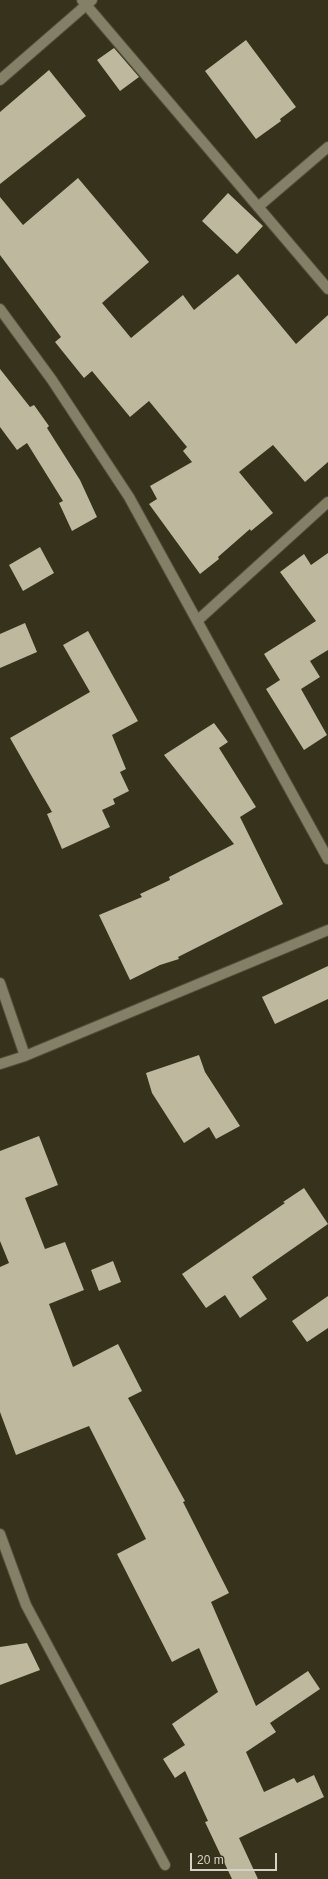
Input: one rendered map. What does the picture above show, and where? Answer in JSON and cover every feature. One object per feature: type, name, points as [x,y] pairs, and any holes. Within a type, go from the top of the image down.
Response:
[{"type":"street","points":[[0,80],[87,2],[328,289]]},
{"type":"street","points":[[258,207],[328,147]]},
{"type":"street","points":[[0,308],[52,380],[129,497],[328,859]]},
{"type":"street","points":[[197,621],[328,502]]},
{"type":"street","points":[[0,1064],[24,1056],[328,930]]},
{"type":"street","points":[[0,983],[24,1056]]},
{"type":"street","points":[[0,1534],[26,1605],[165,1865]]},
{"type":"building","points":[[246,40],[296,107],[280,119],[281,121],[256,139],[205,71]]},
{"type":"building","points":[[114,48],[139,77],[120,91],[97,60]]},
{"type":"building","points":[[49,70],[86,116],[0,184],[0,112]]},
{"type":"building","points":[[78,178],[149,262],[102,303],[131,338],[183,295],[194,310],[238,274],[296,344],[328,315],[328,462],[305,482],[273,445],[239,472],[273,513],[251,531],[250,529],[218,557],[219,559],[200,574],[149,504],[157,499],[150,486],[192,462],[183,451],[187,447],[149,401],[130,417],[92,371],[84,378],[55,342],[61,337],[0,255],[0,197],[23,225]]},
{"type":"building","points":[[228,193],[263,226],[237,254],[202,221]]},
{"type":"building","points":[[0,369],[30,407],[34,405],[49,426],[47,428],[80,480],[97,517],[72,531],[59,503],[63,501],[27,443],[17,450],[0,427]]},
{"type":"building","points":[[40,547],[54,573],[23,591],[9,565]]},
{"type":"building","points":[[328,553],[328,650],[310,661],[320,677],[301,689],[327,735],[304,750],[266,689],[280,680],[264,654],[316,621],[280,572],[304,554],[311,565]]},
{"type":"building","points":[[25,623],[37,652],[0,668],[0,634]]},
{"type":"building","points":[[88,631],[138,721],[112,735],[126,769],[120,772],[129,791],[113,799],[115,804],[102,810],[110,827],[62,849],[47,814],[52,812],[10,738],[90,692],[63,645]]},
{"type":"building","points":[[214,723],[228,742],[219,748],[256,807],[240,817],[283,904],[178,957],[179,959],[160,965],[130,980],[99,915],[142,897],[140,894],[170,880],[169,877],[234,844],[164,755]]},
{"type":"building","points":[[328,966],[328,999],[275,1024],[262,997]]},
{"type":"building","points":[[199,1055],[205,1072],[240,1126],[216,1139],[209,1127],[184,1143],[152,1093],[146,1073]]},
{"type":"building","points":[[39,1136],[58,1185],[25,1198],[45,1249],[65,1242],[84,1290],[49,1304],[73,1367],[118,1344],[142,1391],[128,1398],[185,1501],[183,1502],[229,1593],[211,1602],[256,1706],[308,1671],[320,1689],[270,1723],[276,1732],[246,1752],[264,1792],[294,1778],[297,1783],[314,1775],[324,1797],[239,1838],[258,1879],[232,1879],[205,1822],[208,1821],[185,1771],[175,1778],[163,1759],[185,1745],[172,1724],[218,1692],[199,1648],[172,1662],[117,1554],[146,1539],[89,1426],[16,1455],[0,1412],[0,1267],[9,1263],[0,1241],[0,1151]]},
{"type":"building","points":[[304,1188],[328,1224],[252,1277],[267,1299],[240,1318],[225,1295],[206,1308],[182,1274],[285,1203],[283,1202]]},
{"type":"building","points":[[113,1261],[121,1282],[99,1291],[91,1270]]},
{"type":"building","points":[[328,1296],[328,1328],[307,1342],[292,1321]]},
{"type":"building","points":[[27,1643],[40,1670],[0,1685],[0,1647]]}]
